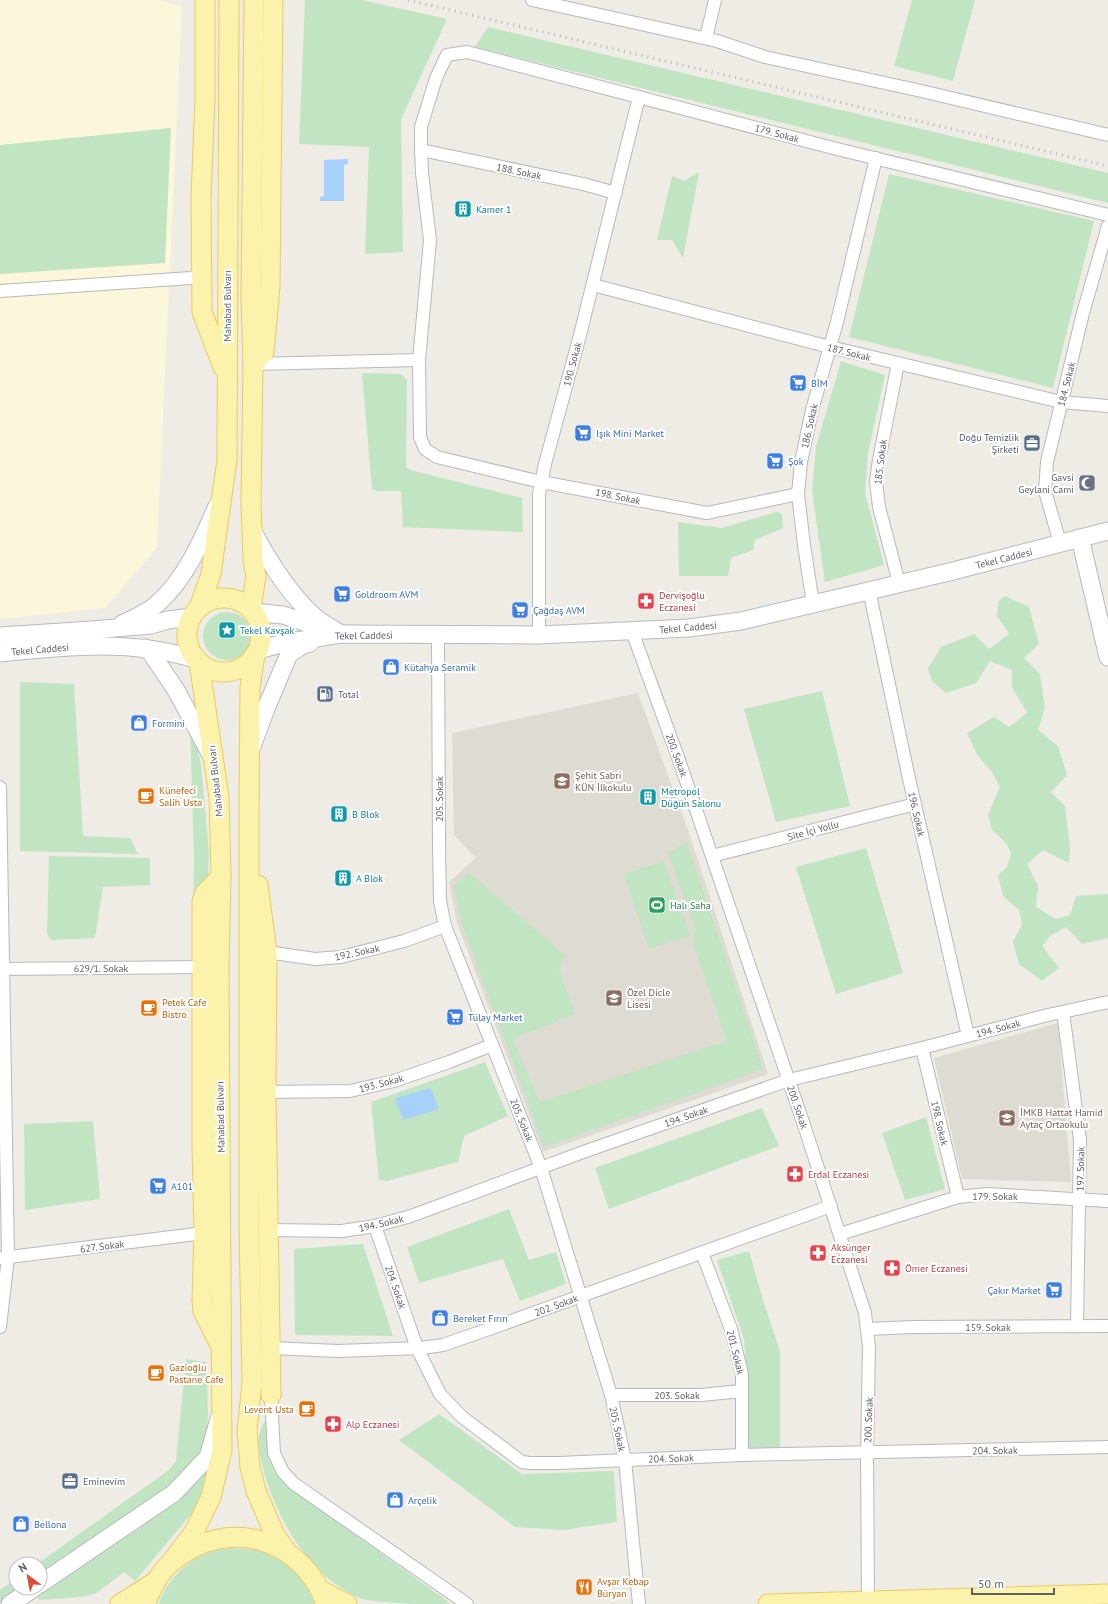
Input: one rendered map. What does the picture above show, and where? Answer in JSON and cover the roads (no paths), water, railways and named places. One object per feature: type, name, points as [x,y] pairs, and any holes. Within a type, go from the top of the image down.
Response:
[{"type":"main road","points":[[205,0],[205,97],[201,198],[202,312],[227,377]]},
{"type":"main road","name":"Mahabad Bulvarı","points":[[195,613],[211,574],[227,460],[228,0]]},
{"type":"main road","points":[[252,611],[256,576],[253,561],[250,502],[253,364],[251,298],[254,0]]},
{"type":"main road","points":[[253,364],[264,352],[270,287],[273,0]]},
{"type":"main road","points":[[257,652],[245,665],[236,670],[227,672],[212,669],[198,661],[189,646],[188,626],[195,613],[208,602],[220,598],[231,598],[242,602],[252,611],[260,625],[261,633],[250,688],[249,1229],[252,1382],[247,1431],[250,1467],[256,1491],[274,1535],[287,1552],[307,1569],[324,1598],[347,1604]]},
{"type":"main road","name":"Mahabad Bulvarı","points":[[155,1582],[194,1532],[211,1497],[222,1450],[218,968],[221,876],[219,797],[198,661]]},
{"type":"main road","points":[[249,809],[267,952],[266,1092],[271,1395]]},
{"type":"main road","points":[[221,876],[205,893],[202,901],[202,1146],[204,1234],[202,1301],[203,1312],[222,1348]]},
{"type":"main road","points":[[252,1382],[271,1395]]},
{"type":"main road","points":[[172,1561],[195,1546],[218,1538],[242,1537],[265,1542],[287,1552]]},
{"type":"main road","points":[[120,1604],[155,1582]]},
{"type":"main road","points":[[145,1604],[155,1582]]},
{"type":"main road","points":[[768,1604],[1108,1594]]},
{"type":"street","points":[[532,0],[706,38],[765,57],[917,90],[1108,135]]},
{"type":"street","points":[[706,38],[715,0]]},
{"type":"street","name":"179. Sokak","points":[[421,150],[421,127],[436,78],[447,55],[467,52],[876,158],[1108,215]]},
{"type":"street","name":"190. Sokak","points":[[539,635],[538,516],[539,494],[544,464],[593,285],[639,97]]},
{"type":"street","points":[[253,364],[418,360],[430,240],[421,150]]},
{"type":"street","name":"188. Sokak","points":[[421,150],[583,184],[616,194]]},
{"type":"street","name":"186. Sokak","points":[[813,604],[798,494],[801,462],[876,158]]},
{"type":"street","name":"184. Sokak","points":[[1060,543],[1045,491],[1047,462],[1083,313],[1108,226]]},
{"type":"street","points":[[0,291],[202,276]]},
{"type":"street","name":"187. Sokak","points":[[593,285],[898,364],[1061,402],[1108,406]]},
{"type":"street","name":"198. Sokak","points":[[418,360],[420,437],[425,449],[437,457],[541,482],[707,513],[798,494]]},
{"type":"street","name":"185. Sokak","points":[[898,364],[876,482],[879,507],[899,583]]},
{"type":"street","points":[[112,629],[139,616],[157,604],[164,597],[184,572],[202,543],[223,493]]},
{"type":"street","points":[[252,530],[267,559],[290,589],[317,619],[341,634]]},
{"type":"street","name":"Tekel Caddesi","points":[[257,652],[284,643],[341,634],[539,635],[689,628],[741,621],[1108,531]]},
{"type":"street","points":[[1080,538],[1108,657]]},
{"type":"street","name":"196. Sokak","points":[[869,590],[915,804],[968,1036]]},
{"type":"street","points":[[252,611],[283,615],[341,634]]},
{"type":"street","points":[[0,636],[151,625],[195,613]]},
{"type":"street","name":"200. Sokak","points":[[632,631],[712,856],[789,1080],[865,1313],[868,1329],[869,1376],[867,1453],[868,1600]]},
{"type":"street","points":[[250,753],[267,706],[289,654],[303,645],[341,634]]},
{"type":"street","name":"205. Sokak","points":[[438,635],[440,901],[445,926],[541,1168],[611,1395],[625,1460],[639,1604]]},
{"type":"street","name":"Tekel Caddesi","points":[[0,652],[92,645],[145,648],[183,655],[198,661]]},
{"type":"street","points":[[145,648],[151,653],[176,690],[213,759]]},
{"type":"street","points":[[0,787],[4,1258],[0,1327]]},
{"type":"street","name":"Site İçi Yollu","points":[[712,856],[915,804]]},
{"type":"street","name":"192. Sokak","points":[[267,952],[315,959],[341,957],[404,941],[445,926]]},
{"type":"street","name":"629/1. Sokak","points":[[1,969],[202,968]]},
{"type":"street","name":"194. Sokak","points":[[268,1230],[342,1231],[375,1226],[412,1216],[541,1168],[789,1080],[1108,1002]]},
{"type":"street","name":"197. Sokak","points":[[1063,1012],[1080,1140],[1077,1326]]},
{"type":"street","name":"193. Sokak","points":[[266,1092],[350,1091],[394,1081],[492,1045]]},
{"type":"street","name":"198. Sokak","points":[[922,1048],[958,1197]]},
{"type":"street","name":"179. Sokak","points":[[840,1234],[958,1197],[987,1194],[1108,1201]]},
{"type":"street","name":"202. Sokak","points":[[271,1348],[338,1350],[417,1348],[443,1344],[831,1206]]},
{"type":"street","name":"204. Sokak","points":[[375,1226],[417,1348],[440,1394],[462,1417],[522,1462],[559,1463],[742,1456],[1108,1447]]},
{"type":"street","name":"627. Sokak","points":[[4,1258],[204,1234]]},
{"type":"street","name":"201. Sokak","points":[[702,1253],[731,1329],[742,1374],[742,1456]]},
{"type":"street","name":"159. Sokak","points":[[868,1329],[913,1327],[1108,1326]]},
{"type":"street","name":"203. Sokak","points":[[611,1395],[701,1395],[742,1391]]},
{"type":"street","points":[[271,1395],[274,1453],[283,1472],[293,1483],[467,1604]]},
{"type":"street","points":[[48,1579],[174,1493],[208,1457],[222,1409]]},
{"type":"street","points":[[10,1604],[22,1596]]},
{"type":"water","points":[[348,159],[348,164],[344,165],[344,201],[320,201],[320,197],[324,196],[324,160]]},
{"type":"water","points":[[431,1088],[439,1109],[403,1120],[395,1098]]},
{"type":"railway","points":[[408,0],[1108,166]]},
{"type":"place","name":"Kamer 1","points":[[463,209]]},
{"type":"place","name":"BİM","points":[[798,383]]},
{"type":"place","name":"Işık Mini Market","points":[[583,433]]},
{"type":"place","name":"Doğu Temizlik Şirketi","points":[[1032,443]]},
{"type":"place","name":"Şok","points":[[775,461]]},
{"type":"place","name":"Gavsi Geylani Cami","points":[[1087,483]]},
{"type":"place","name":"Goldroom AVM","points":[[342,594]]},
{"type":"place","name":"Dervişoğlu Eczanesi","points":[[646,601]]},
{"type":"place","name":"Çağdaş AVM","points":[[520,610]]},
{"type":"place","name":"Tekel Kavşak","points":[[227,630]]},
{"type":"place","name":"Kütahya Seramik","points":[[391,667]]},
{"type":"place","name":"Total","points":[[325,694]]},
{"type":"place","name":"Formini","points":[[139,723]]},
{"type":"place","name":"Şehit Sabri KÜN İlkokulu","points":[[562,781]]},
{"type":"place","name":"Künefeci Salih Usta","points":[[146,796]]},
{"type":"place","name":"Metropol Düğün Salonu","points":[[648,797]]},
{"type":"place","name":"B Blok","points":[[339,814]]},
{"type":"place","name":"A Blok","points":[[343,878]]},
{"type":"place","name":"Halı Saha","points":[[657,905]]},
{"type":"place","name":"Özel Dicle Lisesi","points":[[614,998]]},
{"type":"place","name":"Petek Cafe Bistro","points":[[149,1008]]},
{"type":"place","name":"Tülay Market","points":[[455,1017]]},
{"type":"place","name":"İMKB Hattat Hamid Aytaç Ortaokulu","points":[[1007,1118]]},
{"type":"place","name":"Erdal Eczanesi","points":[[795,1174]]},
{"type":"place","name":"A101","points":[[158,1186]]},
{"type":"place","name":"Aksünger Eczanesi","points":[[818,1253]]},
{"type":"place","name":"Ömer Eczanesi","points":[[892,1268]]},
{"type":"place","name":"Çakır Market","points":[[1054,1290]]},
{"type":"place","name":"Bereket Fırın","points":[[440,1318]]},
{"type":"place","name":"Gazioğlu Pastane Cafe","points":[[156,1373]]},
{"type":"place","name":"Levent Usta","points":[[307,1409]]},
{"type":"place","name":"Alp Eczanesi","points":[[333,1424]]},
{"type":"place","name":"Eminevim","points":[[70,1481]]},
{"type":"place","name":"Arçelik","points":[[395,1500]]},
{"type":"place","name":"Bellona","points":[[21,1524]]},
{"type":"place","name":"Avşar Kebap Büryan","points":[[584,1587]]}]
